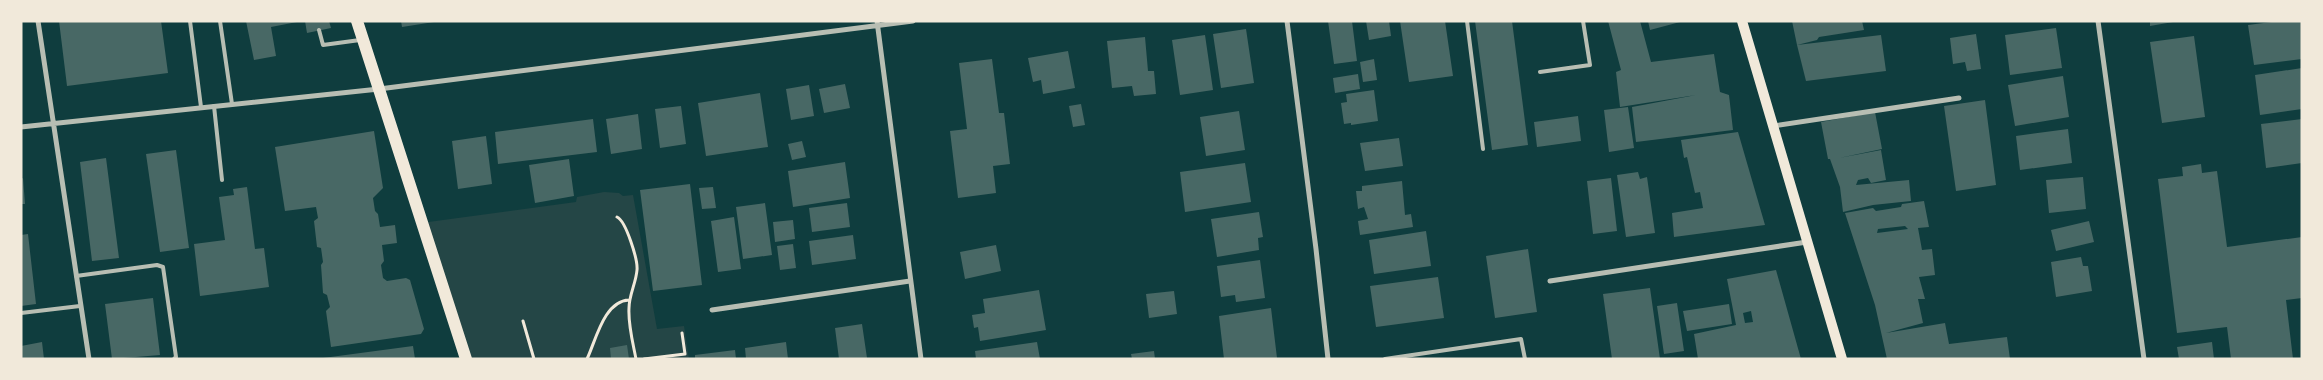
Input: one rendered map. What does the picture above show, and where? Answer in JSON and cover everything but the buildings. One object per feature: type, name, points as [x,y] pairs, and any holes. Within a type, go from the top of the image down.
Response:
[{"type":"main road","points":[[357,21],[466,359]]},
{"type":"main road","points":[[1742,21],[1842,359]]},
{"type":"street","points":[[38,21],[89,359]]},
{"type":"street","points":[[21,127],[52,122],[379,89],[877,24],[913,21]]},
{"type":"street","points":[[1287,21],[1328,359]]},
{"type":"street","points":[[2098,21],[2144,359]]},
{"type":"street","points":[[877,24],[921,359]]},
{"type":"street","points":[[1773,126],[1959,98]]},
{"type":"street","points":[[1550,281],[1807,242]]},
{"type":"street","points":[[712,310],[910,281]]},
{"type":"lane","points":[[190,21],[201,107]]},
{"type":"lane","points":[[220,21],[232,104]]},
{"type":"lane","points":[[1467,21],[1483,149]]},
{"type":"lane","points":[[1540,72],[1590,65],[1583,21]]},
{"type":"lane","points":[[319,30],[323,45],[363,39]]},
{"type":"lane","points":[[214,106],[222,180]]},
{"type":"lane","points":[[76,276],[157,265],[163,267],[176,357],[174,359]]},
{"type":"lane","points":[[21,313],[80,306]]},
{"type":"lane","points":[[1385,359],[1521,339],[1525,359]]},
{"type":"path","points":[[618,217],[622,219],[628,229],[638,269],[628,310],[636,359]]},
{"type":"path","points":[[587,359],[607,314],[620,301],[629,300]]},
{"type":"path","points":[[523,321],[534,359]]},
{"type":"path","points":[[644,359],[685,354],[682,333]]},
{"type":"shaded area","points":[[604,192],[619,193],[623,196],[633,195],[657,329],[684,326],[689,359],[466,359],[421,223],[576,202],[577,197]]}]
